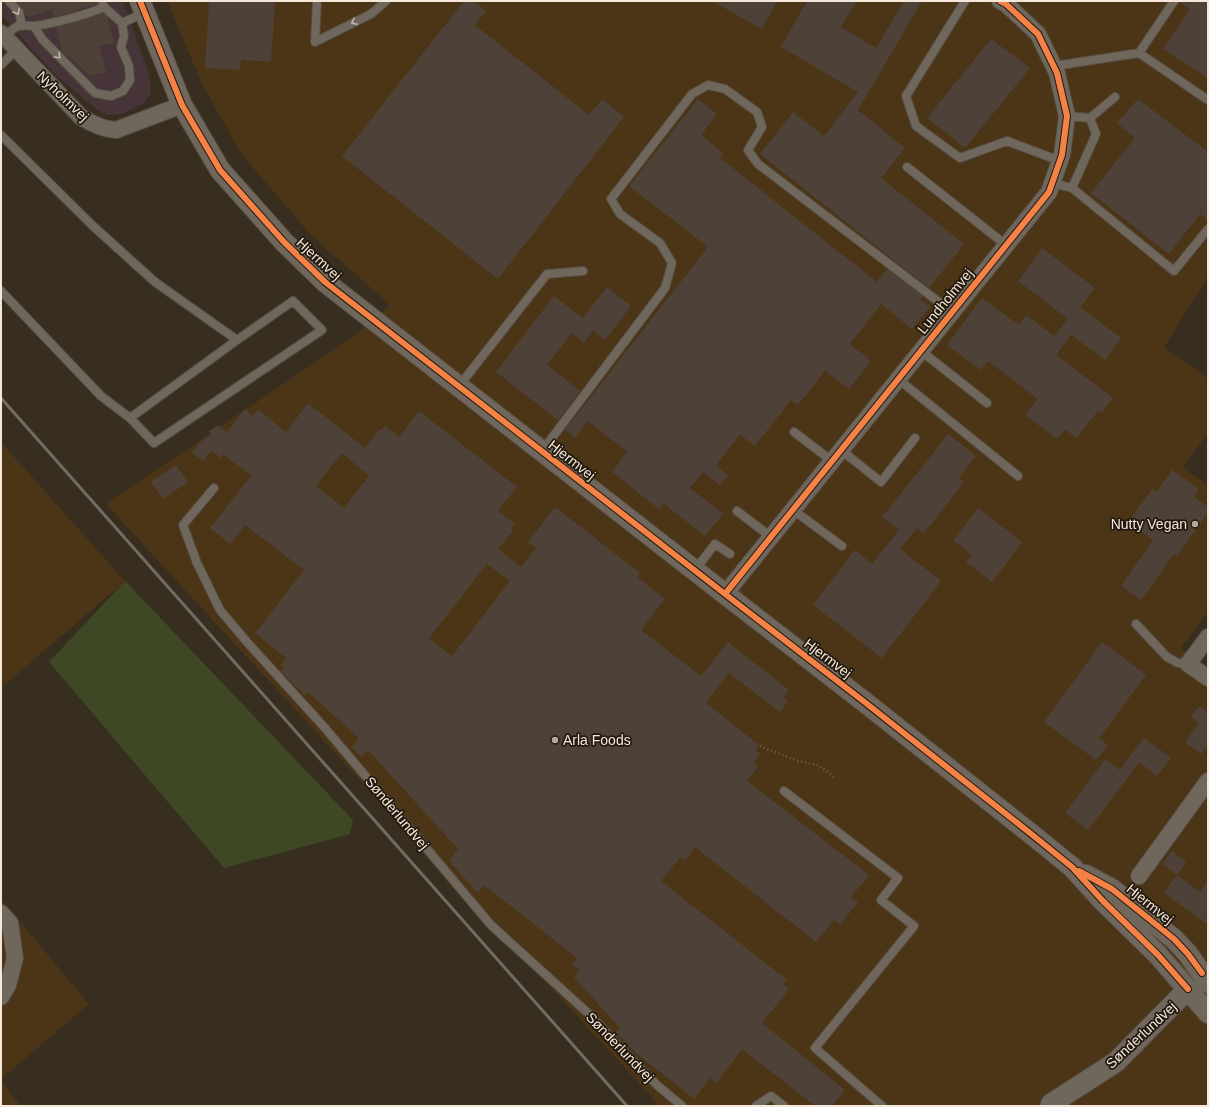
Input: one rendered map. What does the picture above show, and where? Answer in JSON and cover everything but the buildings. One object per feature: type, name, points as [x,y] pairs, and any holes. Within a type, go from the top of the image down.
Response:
[{"type":"street","name":"Lundholmvej","points":[[725,594],[1049,192],[1062,155],[1067,116],[1057,73],[1038,34],[1006,4],[1000,1]]},
{"type":"street","name":"Hjermvej","points":[[142,7],[182,105],[220,170],[284,242],[325,282],[694,571],[862,700],[1072,867],[1103,901],[1158,955],[1208,1013]]},
{"type":"street","name":"Nyholmvej","points":[[3,35],[80,117],[95,126],[116,130],[182,105]]},
{"type":"street","points":[[1208,637],[1188,664],[1208,678]]},
{"type":"street","points":[[1139,876],[1208,781]]},
{"type":"street","name":"Hjermvej","points":[[1072,867],[1112,889],[1174,939],[1206,973]]},
{"type":"street","points":[[1,913],[10,923],[15,958],[8,985],[1,997]]},
{"type":"street","points":[[1188,989],[1206,973]]},
{"type":"street","name":"Sønderlundvej","points":[[1050,1105],[1116,1062],[1188,989]]},
{"type":"lane","points":[[9,1],[19,12],[22,25]]},
{"type":"lane","points":[[317,1],[315,42],[371,14],[386,1]]},
{"type":"lane","points":[[965,1],[906,96],[916,126],[960,158],[1007,141],[1060,161]]},
{"type":"lane","points":[[1139,53],[1174,1]]},
{"type":"lane","points":[[3,35],[22,25],[34,26],[94,11],[103,4],[122,23],[124,36],[121,47],[129,66],[130,80],[123,91],[111,96],[95,93],[42,39],[34,26]]},
{"type":"lane","points":[[122,23],[142,7]]},
{"type":"lane","points":[[1,65],[16,50]]},
{"type":"lane","points":[[1054,66],[1139,53],[1208,100]]},
{"type":"lane","points":[[542,452],[665,288],[672,263],[660,242],[620,214],[611,199],[692,94],[708,85],[725,89],[757,112],[762,127],[748,150],[758,164],[952,312]]},
{"type":"lane","points":[[1067,116],[1090,118],[1115,97]]},
{"type":"lane","points":[[1072,188],[1096,134],[1090,118]]},
{"type":"lane","points":[[1,135],[92,226],[155,282],[237,340]]},
{"type":"lane","points":[[908,167],[1006,245]]},
{"type":"lane","points":[[1052,183],[1072,188],[1174,270],[1208,229]]},
{"type":"lane","points":[[459,387],[547,274],[582,271]]},
{"type":"lane","points":[[1,291],[101,396],[130,418],[154,443],[322,330],[293,301],[130,418]]},
{"type":"lane","points":[[921,351],[987,404]]},
{"type":"lane","points":[[898,380],[1018,476]]},
{"type":"lane","points":[[794,432],[881,482],[915,438]]},
{"type":"lane","name":"Sønderlundvej","points":[[214,488],[183,525],[197,563],[220,610],[246,642],[325,728],[491,925],[589,1014],[637,1065],[682,1106]]},
{"type":"lane","points":[[793,510],[842,546]]},
{"type":"lane","points":[[737,511],[771,537]]},
{"type":"lane","points":[[694,571],[715,544],[730,554]]},
{"type":"lane","points":[[1136,624],[1167,657],[1178,663],[1188,664]]},
{"type":"lane","points":[[784,790],[898,878],[881,900],[914,926],[815,1048],[882,1106]]},
{"type":"lane","points":[[756,1106],[771,1096],[784,1106]]},
{"type":"path","points":[[760,746],[798,761],[818,765],[836,778]]},
{"type":"shaded area","points":[[1,1],[123,1],[150,77],[150,95],[144,103],[122,114],[107,115],[97,110],[56,75],[1,15]]},
{"type":"shaded area","points":[[167,1],[1208,1],[1208,277],[1164,347],[1208,378],[1208,433],[1183,467],[1208,486],[1208,611],[1181,648],[1208,668],[1208,1106],[658,1106],[648,1093],[106,504],[357,334],[390,305],[309,233],[242,155],[203,86]]},
{"type":"shaded area","points":[[1,442],[125,581],[1,688]]},
{"type":"shaded area","points":[[1,899],[89,1004],[1,1079]]},
{"type":"shaded area","points":[[1,1081],[21,1106],[1,1106]]},
{"type":"green space","points":[[125,581],[353,820],[350,834],[224,868],[49,662]]},
{"type":"railway","points":[[1,398],[627,1106]]},
{"type":"cycle path","points":[[140,1],[182,105],[220,170],[284,242],[325,282],[862,700],[1072,867],[1103,901],[1158,955],[1188,989]]},
{"type":"cycle path","points":[[725,594],[1049,192],[1062,155],[1067,116],[1057,73],[1038,34],[1006,4],[1000,1]]},
{"type":"cycle path","points":[[1079,871],[1112,889],[1174,939],[1188,954],[1202,973]]},
{"type":"place","name":"Nutty Vegan","points":[[1195,524]]},
{"type":"place","name":"Arla Foods","points":[[555,740]]}]
